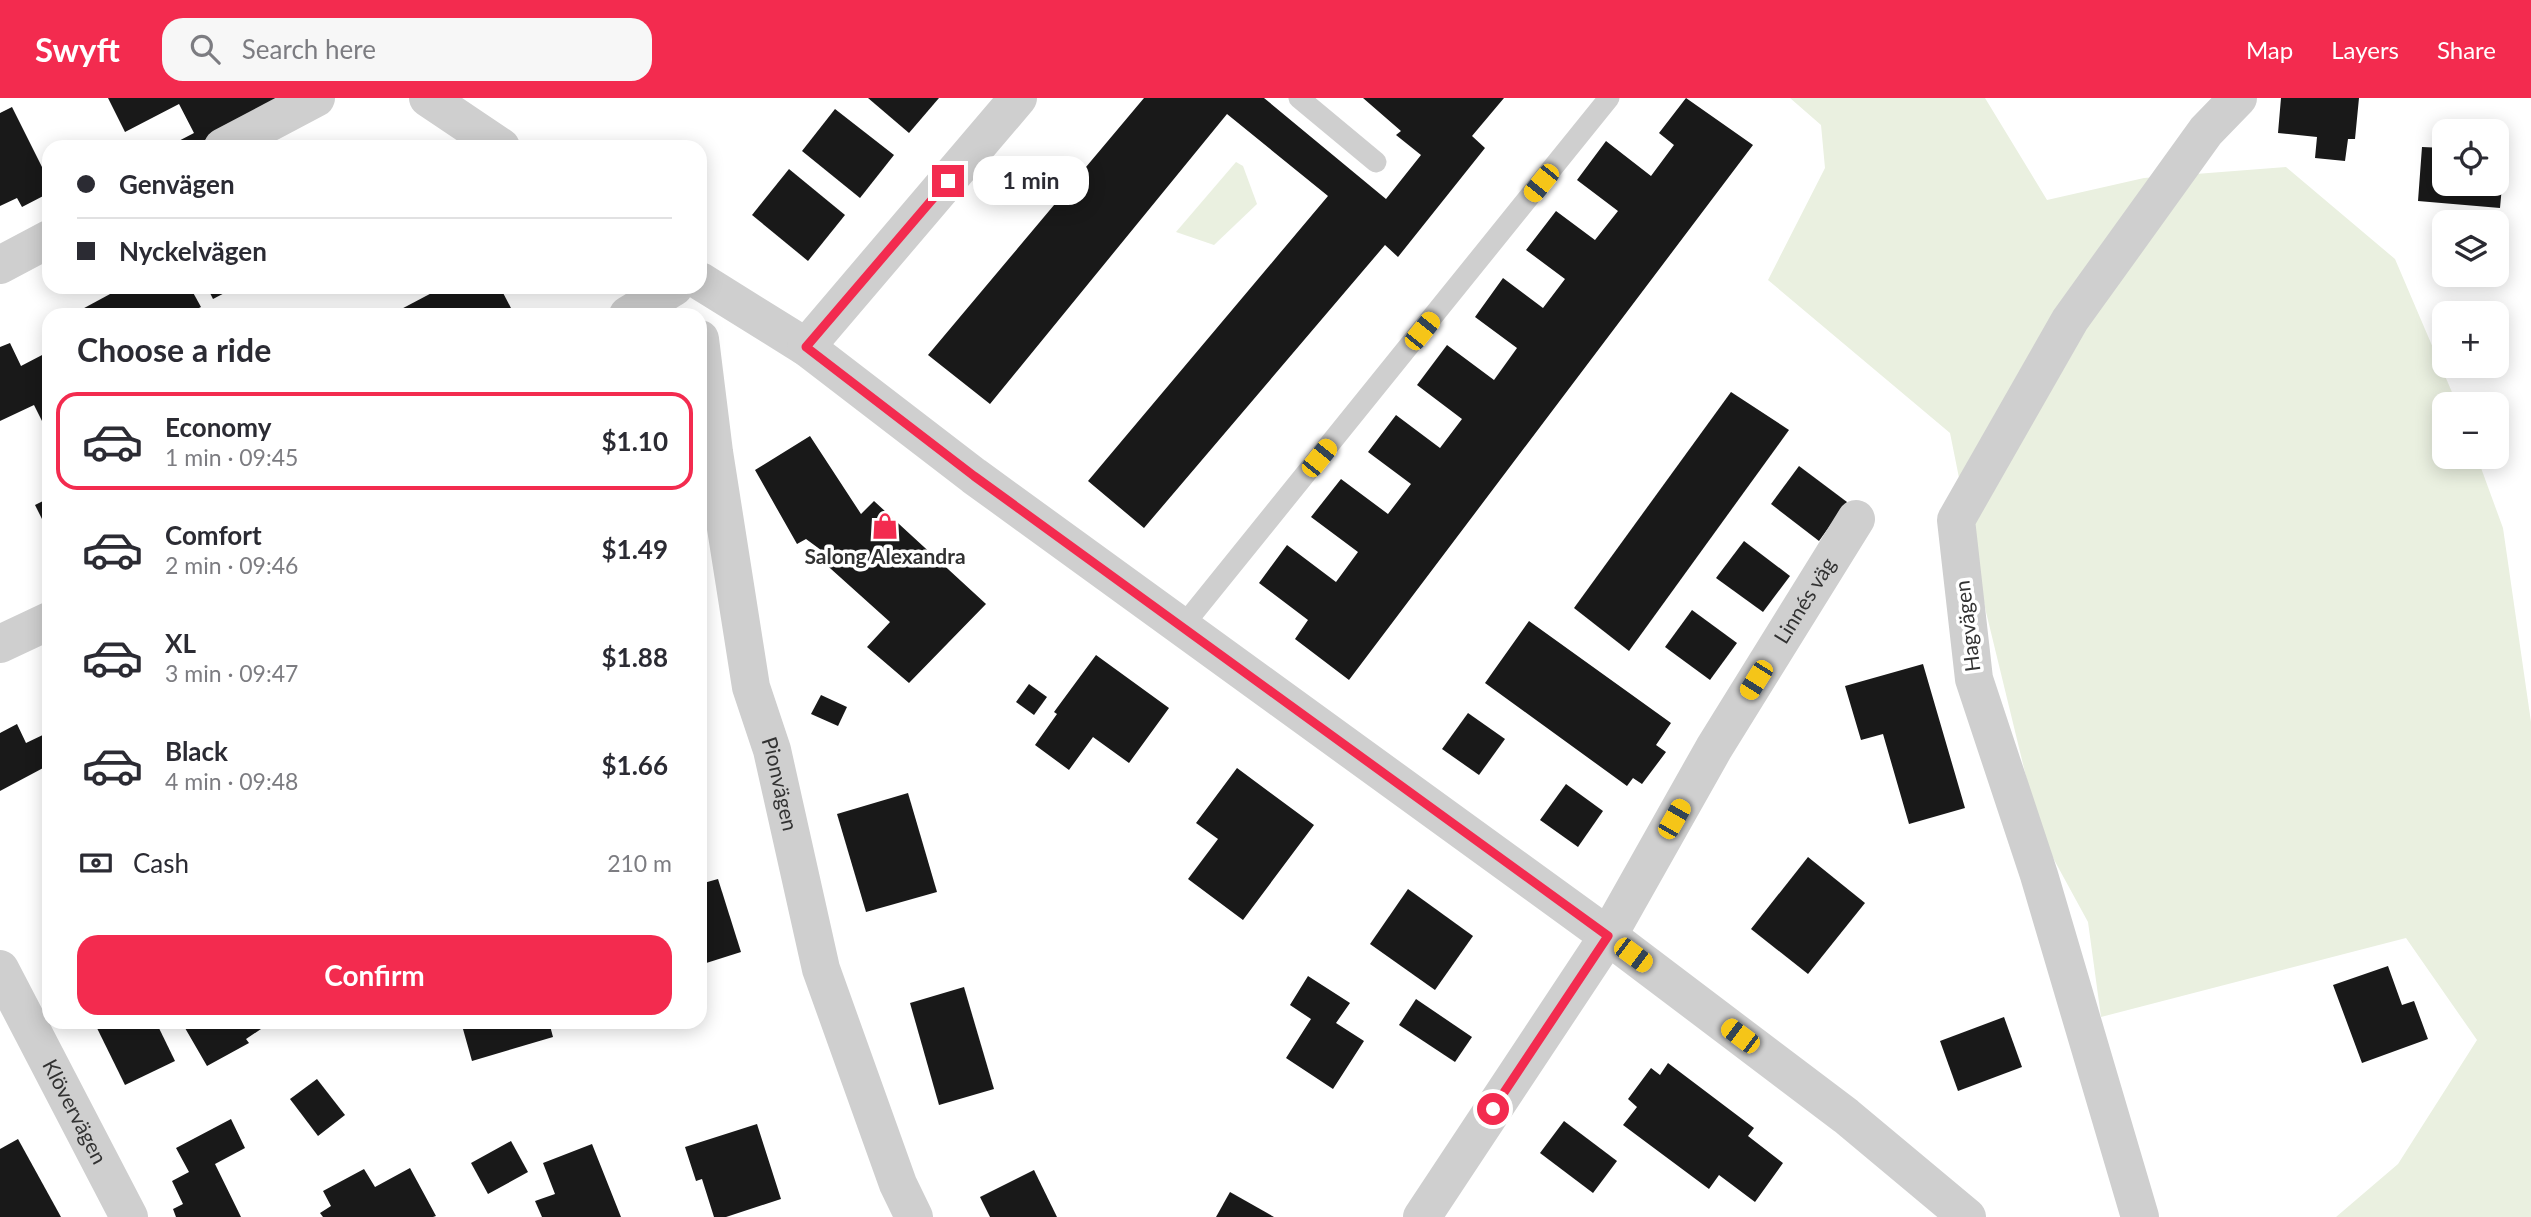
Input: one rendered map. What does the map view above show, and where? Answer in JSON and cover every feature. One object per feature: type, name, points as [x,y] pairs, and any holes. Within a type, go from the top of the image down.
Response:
[{"type":"street","points":[[236,140],[316,98]]},
{"type":"street","points":[[428,98],[491,140]]},
{"type":"street","points":[[806,347],[1018,98]]},
{"type":"street","name":"Hagvägen","points":[[2140,1217],[2039,875],[1974,679],[1956,520],[2070,320],[2206,131],[2238,98]]},
{"type":"street","points":[[0,265],[42,243]]},
{"type":"street","points":[[707,285],[806,347],[974,476],[1608,936],[1846,1116],[1966,1217]]},
{"type":"street","points":[[640,308],[662,294]]},
{"type":"street","name":"Pionvägen","points":[[707,387],[751,687],[772,750],[821,969],[898,1184],[914,1217]]},
{"type":"street","name":"Linnés väg","points":[[1422,1217],[1608,936],[1714,748],[1856,520]]},
{"type":"street","points":[[0,644],[42,624]]},
{"type":"street","name":"Klövervägen","points":[[0,969],[130,1217]]},
{"type":"lane","points":[[1299,98],[1376,162]]},
{"type":"lane","points":[[1182,627],[1609,98]]},
{"type":"green space","points":[[1790,98],[1985,98],[2047,200],[2144,178],[2286,167],[2395,259],[2432,346],[2432,378],[2446,378],[2452,392],[2432,392],[2432,469],[2481,469],[2503,528],[2531,722],[2531,1217],[2336,1217],[2398,1164],[2477,1040],[2406,938],[2101,1017],[2088,922],[2040,834],[1986,612],[1950,433],[1768,280],[1825,168],[1821,125]]},
{"type":"green space","points":[[1236,162],[1243,166],[1257,204],[1214,245],[1176,232]]},
{"type":"building","points":[[108,98],[276,98],[278,102],[205,140],[180,140],[194,133],[179,104],[125,132]]},
{"type":"building","points":[[868,98],[939,98],[909,133]]},
{"type":"building","points":[[1144,98],[1264,98],[1386,199],[1421,155],[1396,135],[1401,131],[1363,98],[1504,98],[1472,136],[1485,148],[1398,257],[1385,245],[1144,528],[1088,481],[1328,196],[1227,114],[990,404],[928,355]]},
{"type":"building","points":[[1686,98],[1753,145],[1349,680],[1295,639],[1308,620],[1259,583],[1287,545],[1336,582],[1358,552],[1311,517],[1341,479],[1388,514],[1411,484],[1368,452],[1396,415],[1440,448],[1462,419],[1417,385],[1447,345],[1494,380],[1517,348],[1475,317],[1503,278],[1543,308],[1565,279],[1526,250],[1556,211],[1595,240],[1618,211],[1577,180],[1606,141],[1651,176],[1674,145],[1659,133]]},
{"type":"building","points":[[2281,98],[2359,98],[2355,139],[2348,139],[2345,161],[2315,158],[2317,137],[2278,133]]},
{"type":"building","points":[[12,107],[42,167],[42,197],[22,207],[17,198],[0,206],[0,113]]},
{"type":"building","points":[[835,109],[894,155],[860,198],[802,151]]},
{"type":"building","points":[[2422,147],[2432,147],[2432,196],[2501,196],[2500,208],[2418,201]]},
{"type":"building","points":[[789,169],[845,215],[808,261],[752,215]]},
{"type":"building","points":[[110,294],[194,294],[201,307],[199,308],[84,308]]},
{"type":"building","points":[[430,294],[504,294],[511,308],[403,308]]},
{"type":"building","points":[[10,343],[21,366],[42,355],[42,421],[34,405],[0,421],[0,347]]},
{"type":"building","points":[[1731,392],[1789,430],[1629,651],[1574,608]]},
{"type":"building","points":[[810,436],[861,514],[874,501],[986,604],[909,683],[867,647],[890,622],[821,560],[825,553],[806,539],[797,544],[755,470]]},
{"type":"building","points":[[1799,466],[1847,502],[1819,541],[1771,504]]},
{"type":"building","points":[[42,502],[42,519],[35,505]]},
{"type":"building","points":[[1744,541],[1790,576],[1763,612],[1716,578]]},
{"type":"building","points":[[1692,610],[1737,643],[1710,680],[1665,647]]},
{"type":"building","points":[[1529,621],[1671,723],[1656,745],[1666,752],[1642,784],[1633,778],[1627,786],[1485,683]]},
{"type":"building","points":[[1096,655],[1169,708],[1129,763],[1093,737],[1069,770],[1035,745],[1057,714],[1054,712]]},
{"type":"building","points":[[1923,664],[1965,808],[1909,824],[1883,734],[1861,740],[1845,686]]},
{"type":"building","points":[[1029,684],[1047,697],[1034,715],[1016,702]]},
{"type":"building","points":[[821,695],[847,707],[838,726],[811,714]]},
{"type":"building","points":[[1468,713],[1505,739],[1479,775],[1442,749]]},
{"type":"building","points":[[17,724],[26,743],[42,735],[42,769],[0,791],[0,733]]},
{"type":"building","points":[[1237,768],[1314,825],[1243,920],[1188,879],[1218,839],[1196,823]]},
{"type":"building","points":[[1566,784],[1603,811],[1578,847],[1540,820]]},
{"type":"building","points":[[908,793],[937,892],[866,912],[837,814]]},
{"type":"building","points":[[1808,857],[1865,903],[1808,974],[1751,929]]},
{"type":"building","points":[[718,879],[741,952],[707,963],[707,882]]},
{"type":"building","points":[[1408,889],[1473,936],[1435,990],[1370,944]]},
{"type":"building","points":[[2388,966],[2402,1005],[2414,1001],[2428,1039],[2362,1063],[2333,985]]},
{"type":"building","points":[[1308,976],[1350,1003],[1336,1023],[1364,1041],[1333,1089],[1286,1058],[1311,1019],[1290,1005]]},
{"type":"building","points":[[964,987],[994,1089],[939,1105],[910,1003]]},
{"type":"building","points":[[1416,999],[1472,1037],[1455,1062],[1399,1025]]},
{"type":"building","points":[[2004,1017],[2022,1067],[1958,1091],[1940,1041]]},
{"type":"building","points":[[97,1029],[159,1029],[175,1061],[125,1085]]},
{"type":"building","points":[[186,1029],[261,1029],[246,1039],[249,1043],[207,1066]]},
{"type":"building","points":[[463,1029],[551,1029],[553,1037],[472,1061]]},
{"type":"building","points":[[1668,1063],[1754,1128],[1748,1136],[1783,1163],[1755,1202],[1719,1175],[1709,1189],[1623,1125],[1637,1107],[1628,1099],[1651,1068],[1660,1075]]},
{"type":"building","points":[[317,1079],[345,1115],[318,1136],[290,1099]]},
{"type":"building","points":[[231,1119],[245,1148],[215,1164],[241,1217],[176,1217],[173,1209],[183,1204],[172,1181],[189,1172],[176,1148]]},
{"type":"building","points":[[1564,1121],[1617,1161],[1593,1193],[1540,1153]]},
{"type":"building","points":[[757,1124],[781,1199],[726,1217],[714,1217],[702,1179],[696,1181],[685,1147]]},
{"type":"building","points":[[18,1139],[61,1217],[0,1217],[0,1149]]},
{"type":"building","points":[[511,1141],[528,1172],[488,1194],[471,1163]]},
{"type":"building","points":[[592,1144],[621,1217],[542,1217],[535,1201],[555,1194],[543,1163]]},
{"type":"building","points":[[410,1168],[436,1216],[323,1217],[320,1213],[331,1206],[323,1191],[364,1169],[375,1187]]},
{"type":"building","points":[[1034,1170],[1057,1217],[990,1217],[980,1197]]},
{"type":"building","points":[[1230,1192],[1274,1217],[1216,1217]]},
{"type":"place","name":"Salong Alexandra","points":[[885,526]]},
{"type":"route","points":[[948,181],[806,347],[974,476],[1608,936],[1493,1109]]}]
